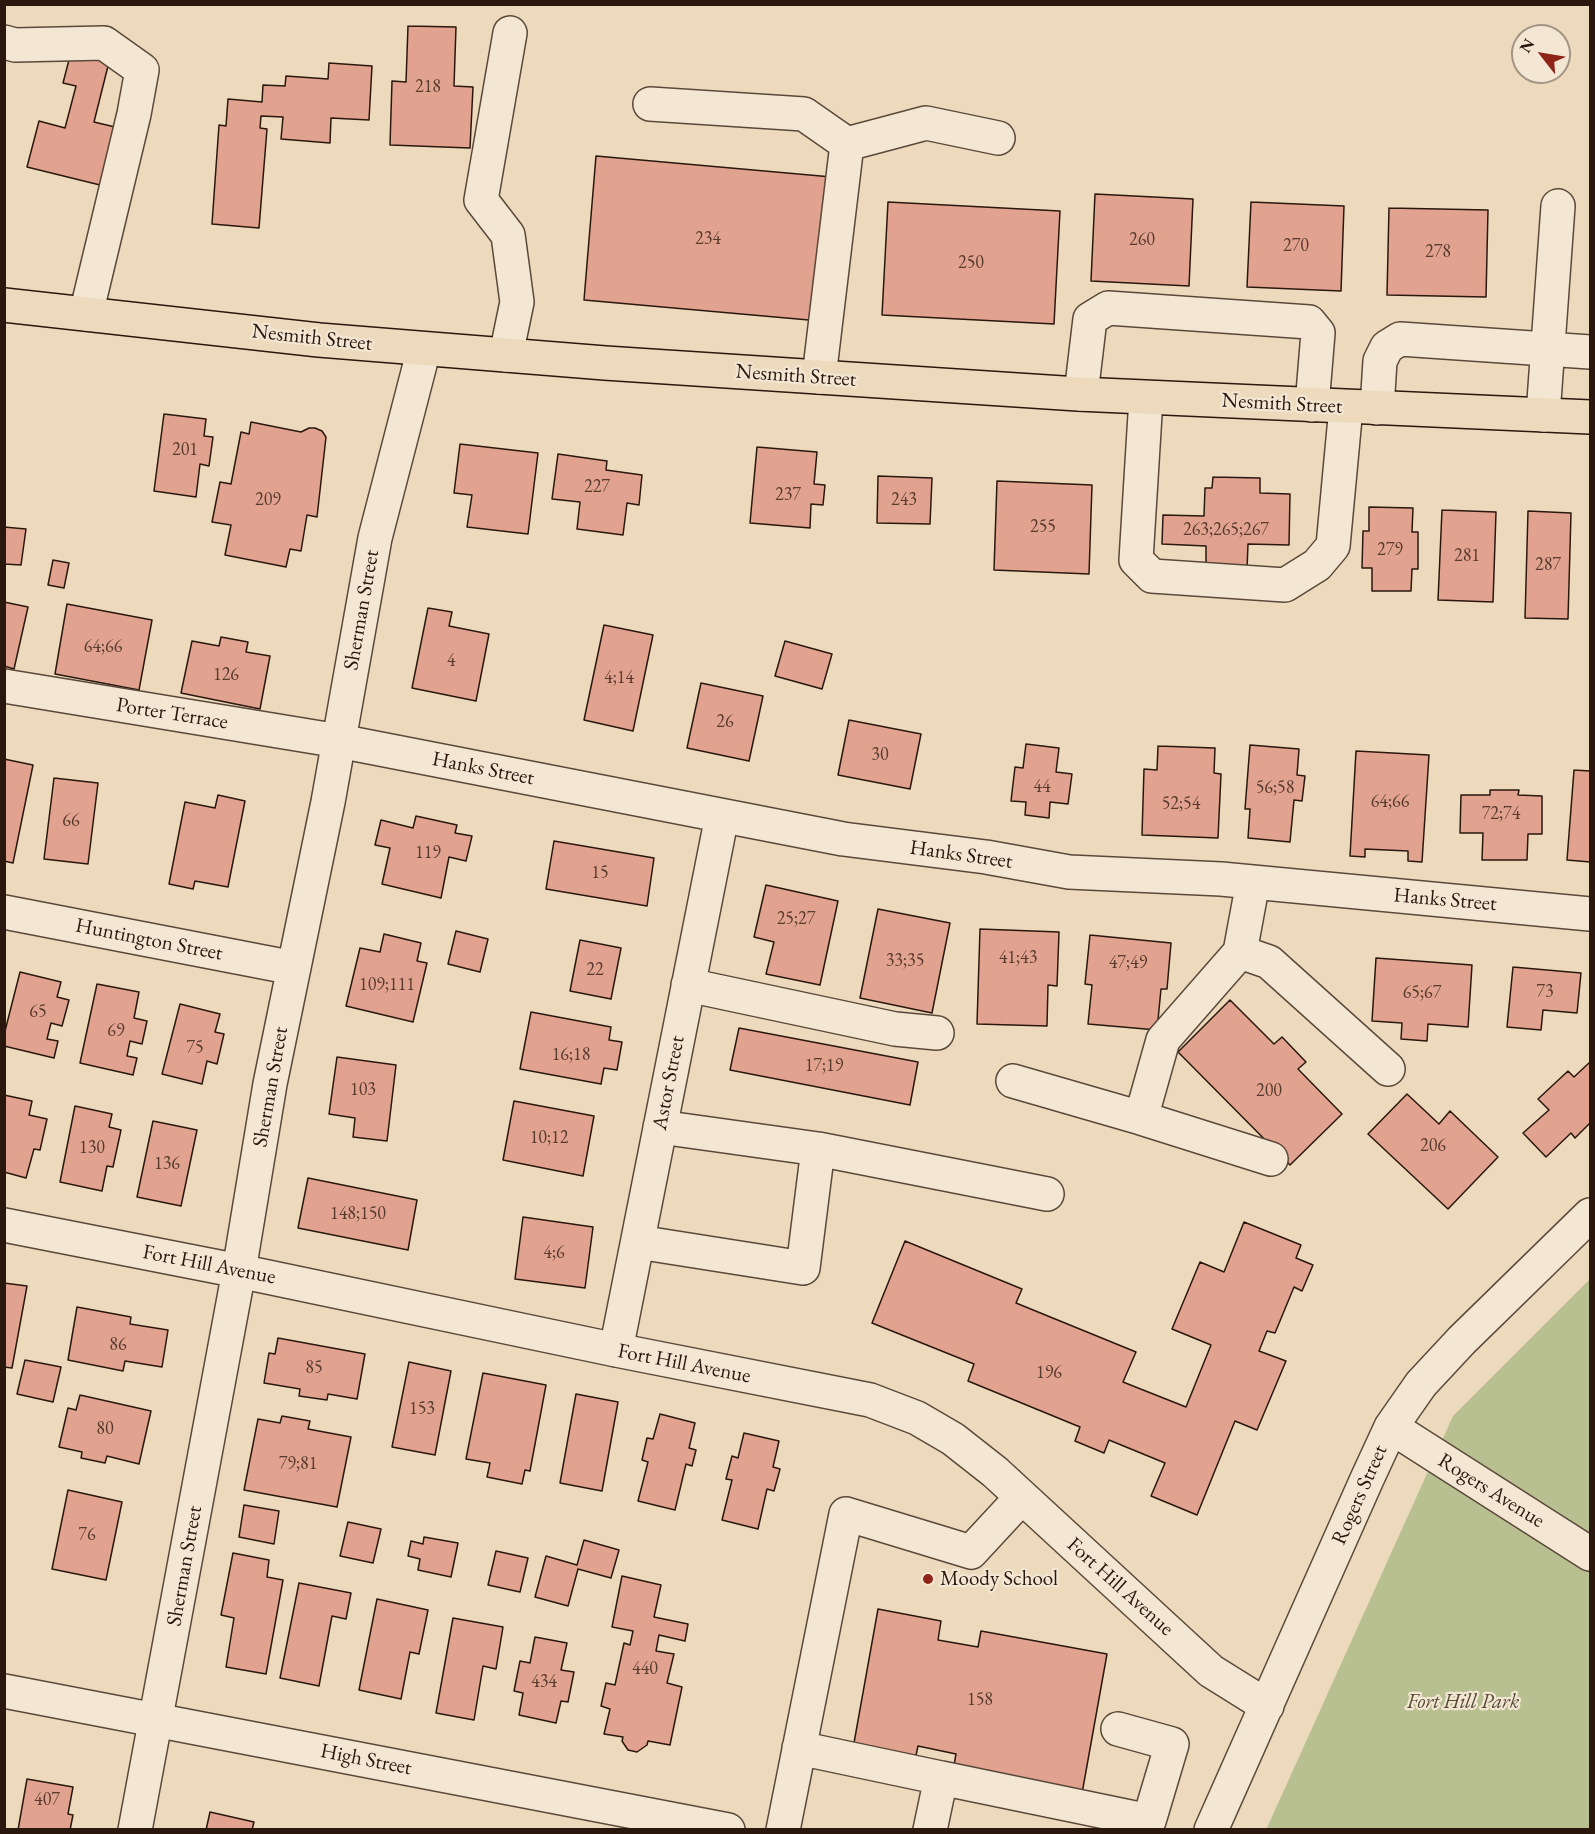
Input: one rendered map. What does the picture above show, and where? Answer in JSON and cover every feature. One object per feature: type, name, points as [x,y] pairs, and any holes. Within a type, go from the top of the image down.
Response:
[{"type":"main road","name":"Nesmith Street","points":[[4,305],[320,340],[506,355],[1146,398],[1590,417]]},
{"type":"street","points":[[506,355],[517,303],[508,235],[481,200],[510,33]]},
{"type":"street","points":[[4,42],[15,45],[104,43],[142,70],[134,114],[86,314]]},
{"type":"street","points":[[650,104],[804,114],[847,144],[926,123],[998,138]]},
{"type":"street","points":[[819,377],[847,144]]},
{"type":"street","points":[[1543,415],[1558,206]]},
{"type":"street","points":[[1081,394],[1090,319],[1108,308],[1309,322],[1318,333],[1312,405]]},
{"type":"street","points":[[1146,398],[1136,560],[1152,576],[1285,585],[1317,565],[1333,546],[1361,407],[1387,347],[1400,339],[1590,352]]},
{"type":"street","name":"Sherman Street","points":[[135,1830],[239,1271],[270,1084],[339,741],[375,538],[424,349]]},
{"type":"street","name":"Porter Terrace","points":[[4,686],[339,741]]},
{"type":"street","name":"Hanks Street","points":[[339,741],[843,839],[986,857],[1069,872],[1221,879],[1590,914]]},
{"type":"street","name":"Astor Street","points":[[616,1350],[722,816]]},
{"type":"street","points":[[1141,1118],[1163,1040],[1240,952],[1253,882]]},
{"type":"street","name":"Huntington Street","points":[[4,912],[294,968]]},
{"type":"street","points":[[1240,952],[1269,962],[1388,1069]]},
{"type":"street","points":[[688,985],[895,1029],[938,1033]]},
{"type":"street","points":[[1012,1080],[1271,1160]]},
{"type":"street","points":[[660,1127],[818,1149],[1047,1194]]},
{"type":"street","points":[[638,1242],[803,1268],[818,1149]]},
{"type":"street","name":"Rogers Street","points":[[1211,1830],[1391,1427],[1421,1384],[1462,1340],[1590,1215]]},
{"type":"street","name":"Fort Hill Avenue","points":[[4,1225],[870,1400],[917,1418],[953,1439],[1022,1497],[1211,1671],[1267,1706]]},
{"type":"street","name":"Rogers Avenue","points":[[1391,1427],[1590,1554]]},
{"type":"street","points":[[783,1830],[846,1514],[971,1552],[1022,1497]]},
{"type":"street","name":"High Street","points":[[4,1691],[729,1830]]},
{"type":"street","points":[[799,1748],[1149,1821],[1172,1744],[1118,1729]]},
{"type":"street","points":[[930,1830],[941,1778]]},
{"type":"green space","name":"Fort Hill Park","points":[[1590,1279],[1590,1829],[1266,1830],[1453,1416]]},
{"type":"building","points":[[408,26],[456,27],[454,86],[473,87],[470,148],[390,145],[392,81],[406,82]]},
{"type":"building","points":[[71,52],[109,62],[94,122],[115,127],[100,185],[27,167],[39,121],[65,128],[76,86],[63,83]]},
{"type":"building","points":[[329,63],[372,66],[369,120],[331,118],[330,143],[281,139],[283,117],[261,116],[260,128],[267,129],[259,228],[212,224],[219,125],[226,126],[228,99],[262,102],[263,85],[285,86],[286,76],[328,79]]},
{"type":"building","points":[[596,156],[832,177],[820,321],[584,300]]},
{"type":"building","points":[[1095,194],[1193,199],[1189,286],[1091,281]]},
{"type":"building","points":[[888,202],[1060,211],[1054,324],[882,315]]},
{"type":"building","points":[[1251,202],[1344,206],[1341,291],[1247,287]]},
{"type":"building","points":[[1389,208],[1488,210],[1486,297],[1387,295]]},
{"type":"building","points":[[164,414],[206,419],[204,436],[213,437],[209,466],[200,464],[196,497],[154,491]]},
{"type":"building","points":[[251,422],[301,432],[315,428],[322,431],[326,437],[317,517],[307,515],[301,551],[290,549],[286,567],[225,555],[231,525],[212,522],[220,482],[231,484],[241,432],[249,434]]},
{"type":"building","points":[[460,444],[538,453],[528,534],[467,527],[472,495],[454,493]]},
{"type":"building","points":[[757,447],[817,452],[814,484],[825,485],[823,505],[811,504],[810,528],[750,523]]},
{"type":"building","points":[[558,454],[607,461],[606,470],[642,475],[639,505],[627,503],[623,535],[577,529],[580,502],[552,499]]},
{"type":"building","points":[[878,476],[932,478],[930,524],[877,523]]},
{"type":"building","points":[[1213,477],[1260,478],[1260,493],[1290,494],[1289,545],[1248,544],[1247,570],[1206,569],[1206,546],[1162,544],[1163,515],[1204,516],[1205,488],[1212,488]]},
{"type":"building","points":[[997,481],[1092,485],[1089,574],[994,570]]},
{"type":"building","points":[[1369,507],[1413,508],[1412,532],[1418,532],[1418,569],[1412,569],[1411,591],[1372,591],[1372,568],[1362,568],[1363,531],[1369,531]]},
{"type":"building","points":[[1442,510],[1496,512],[1493,602],[1438,600]]},
{"type":"building","points":[[1528,511],[1571,513],[1568,619],[1525,618]]},
{"type":"building","points":[[4,527],[26,529],[21,565],[4,564]]},
{"type":"building","points":[[53,560],[69,563],[64,588],[48,585]]},
{"type":"building","points":[[4,602],[28,607],[14,669],[4,666]]},
{"type":"building","points":[[67,604],[152,620],[139,690],[55,674]]},
{"type":"building","points":[[428,608],[452,612],[449,626],[489,634],[476,701],[412,688]]},
{"type":"building","points":[[604,625],[653,635],[633,731],[584,720]]},
{"type":"building","points":[[221,637],[248,642],[246,652],[270,656],[260,709],[181,693],[192,641],[219,646]]},
{"type":"building","points":[[785,641],[832,654],[822,689],[775,676]]},
{"type":"building","points":[[701,683],[763,696],[749,761],[687,748]]},
{"type":"building","points":[[849,720],[921,734],[910,789],[838,775]]},
{"type":"building","points":[[1026,744],[1059,748],[1056,772],[1072,774],[1068,804],[1050,802],[1049,818],[1025,815],[1026,802],[1011,801],[1015,767],[1023,768]]},
{"type":"building","points":[[1250,745],[1299,749],[1297,775],[1305,776],[1302,801],[1294,800],[1290,842],[1248,838],[1250,809],[1245,809]]},
{"type":"building","points":[[1158,746],[1215,748],[1214,773],[1221,774],[1218,838],[1142,835],[1144,769],[1157,770]]},
{"type":"building","points":[[1356,751],[1429,755],[1422,862],[1408,861],[1408,851],[1365,849],[1365,857],[1350,856]]},
{"type":"building","points":[[4,759],[33,765],[13,863],[4,861]]},
{"type":"building","points":[[1574,770],[1590,771],[1590,862],[1567,860]]},
{"type":"building","points":[[54,778],[98,783],[88,864],[44,859]]},
{"type":"building","points":[[1490,790],[1519,790],[1518,795],[1542,796],[1542,834],[1528,834],[1527,860],[1482,860],[1483,833],[1460,833],[1461,795],[1490,795]]},
{"type":"building","points":[[218,795],[245,801],[228,887],[195,881],[193,889],[169,884],[185,802],[215,808]]},
{"type":"building","points":[[416,816],[457,825],[455,833],[472,836],[466,861],[449,857],[441,898],[382,884],[390,848],[375,845],[381,820],[413,828]]},
{"type":"building","points":[[554,841],[654,858],[647,906],[546,889]]},
{"type":"building","points":[[766,885],[838,901],[820,985],[766,974],[774,942],[754,937]]},
{"type":"building","points":[[878,909],[950,923],[932,1013],[860,998]]},
{"type":"building","points":[[980,929],[1059,932],[1057,986],[1048,985],[1047,1026],[977,1024]]},
{"type":"building","points":[[456,931],[488,939],[480,972],[448,964]]},
{"type":"building","points":[[384,934],[421,943],[417,961],[427,963],[413,1022],[346,1006],[360,948],[380,952]]},
{"type":"building","points":[[1090,935],[1171,943],[1167,989],[1161,989],[1157,1030],[1088,1024],[1092,985],[1085,984]]},
{"type":"building","points":[[580,940],[621,948],[611,999],[570,991]]},
{"type":"building","points":[[1376,958],[1472,965],[1468,1027],[1428,1024],[1427,1041],[1401,1039],[1402,1023],[1372,1021]]},
{"type":"building","points":[[1513,967],[1581,973],[1577,1013],[1543,1010],[1541,1030],[1507,1027]]},
{"type":"building","points":[[20,972],[61,982],[57,997],[69,1000],[62,1026],[51,1023],[47,1039],[58,1041],[54,1058],[4,1046],[4,1035]]},
{"type":"building","points":[[97,984],[139,992],[134,1018],[147,1021],[142,1044],[130,1041],[127,1056],[137,1058],[133,1075],[80,1063]]},
{"type":"building","points":[[1230,1000],[1274,1044],[1282,1037],[1306,1062],[1298,1069],[1342,1114],[1290,1165],[1178,1052]]},
{"type":"building","points":[[180,1004],[220,1014],[215,1032],[224,1034],[217,1064],[207,1061],[202,1084],[162,1074]]},
{"type":"building","points":[[531,1012],[611,1027],[609,1040],[622,1042],[617,1070],[604,1068],[601,1084],[520,1069]]},
{"type":"building","points":[[739,1028],[918,1062],[910,1105],[730,1070]]},
{"type":"building","points":[[337,1057],[396,1065],[387,1141],[353,1137],[355,1118],[329,1114]]},
{"type":"building","points":[[1590,1062],[1590,1123],[1575,1138],[1571,1133],[1546,1157],[1523,1133],[1549,1110],[1538,1099],[1568,1071],[1574,1077]]},
{"type":"building","points":[[1407,1094],[1439,1124],[1450,1111],[1498,1157],[1448,1209],[1368,1134]]},
{"type":"building","points":[[4,1095],[32,1101],[29,1115],[47,1119],[40,1150],[34,1149],[26,1178],[4,1172]]},
{"type":"building","points":[[514,1101],[594,1116],[583,1176],[503,1160]]},
{"type":"building","points":[[75,1106],[112,1114],[109,1127],[121,1130],[113,1167],[107,1166],[102,1191],[60,1182]]},
{"type":"building","points":[[153,1121],[197,1130],[181,1206],[137,1197]]},
{"type":"building","points":[[308,1178],[417,1200],[408,1250],[298,1228]]},
{"type":"building","points":[[523,1217],[593,1227],[585,1288],[515,1279]]},
{"type":"building","points":[[1244,1222],[1301,1245],[1296,1258],[1313,1265],[1302,1291],[1294,1287],[1275,1333],[1267,1331],[1259,1351],[1286,1361],[1257,1430],[1235,1421],[1197,1515],[1151,1496],[1165,1463],[1109,1440],[1104,1453],[1075,1441],[1080,1427],[968,1381],[974,1364],[872,1323],[905,1241],[1022,1289],[1016,1303],[1136,1352],[1123,1382],[1186,1407],[1211,1345],[1172,1329],[1200,1262],[1224,1272]]},
{"type":"building","points":[[4,1283],[27,1286],[12,1368],[4,1367]]},
{"type":"building","points":[[77,1307],[131,1317],[130,1324],[168,1330],[162,1367],[125,1361],[123,1371],[68,1360]]},
{"type":"building","points":[[278,1338],[365,1354],[357,1399],[328,1394],[327,1400],[299,1396],[300,1389],[264,1383],[269,1353],[275,1354]]},
{"type":"building","points":[[25,1360],[61,1367],[53,1402],[17,1394]]},
{"type":"building","points":[[409,1362],[451,1371],[435,1455],[392,1447]]},
{"type":"building","points":[[483,1373],[546,1385],[530,1471],[525,1470],[522,1484],[487,1477],[490,1463],[466,1459]]},
{"type":"building","points":[[576,1394],[618,1402],[602,1491],[560,1483]]},
{"type":"building","points":[[80,1395],[151,1411],[139,1464],[107,1456],[105,1463],[81,1458],[82,1452],[59,1447],[68,1408],[76,1410]]},
{"type":"building","points":[[660,1414],[695,1423],[689,1448],[696,1450],[692,1466],[686,1464],[675,1510],[638,1501],[648,1462],[642,1460],[647,1438],[653,1439]]},
{"type":"building","points":[[282,1416],[310,1421],[308,1429],[351,1437],[337,1507],[244,1490],[258,1419],[280,1423]]},
{"type":"building","points":[[744,1433],[779,1441],[773,1467],[780,1469],[774,1491],[767,1489],[758,1529],[722,1520],[732,1480],[726,1479],[732,1456],[738,1458]]},
{"type":"building","points":[[68,1490],[122,1502],[106,1580],[52,1569]]},
{"type":"building","points":[[244,1505],[279,1511],[274,1544],[239,1537]]},
{"type":"building","points":[[348,1522],[381,1529],[373,1563],[340,1556]]},
{"type":"building","points":[[424,1537],[458,1543],[451,1577],[418,1570],[420,1559],[408,1556],[411,1541],[423,1544]]},
{"type":"building","points":[[584,1540],[619,1550],[611,1578],[578,1569],[568,1606],[535,1597],[546,1556],[577,1565]]},
{"type":"building","points":[[496,1551],[528,1558],[520,1592],[488,1585]]},
{"type":"building","points":[[233,1553],[269,1560],[267,1577],[283,1580],[266,1674],[226,1667],[234,1618],[221,1615]]},
{"type":"building","points":[[622,1576],[661,1585],[654,1617],[688,1624],[685,1641],[659,1635],[656,1651],[674,1654],[667,1683],[682,1687],[670,1745],[648,1741],[647,1745],[637,1752],[628,1750],[622,1741],[623,1737],[604,1734],[610,1709],[601,1706],[606,1683],[615,1685],[624,1643],[630,1645],[633,1631],[612,1627]]},
{"type":"building","points":[[299,1583],[351,1593],[346,1619],[332,1616],[319,1686],[280,1678]]},
{"type":"building","points":[[377,1599],[428,1610],[419,1654],[410,1652],[401,1699],[359,1690]]},
{"type":"building","points":[[878,1609],[941,1621],[938,1640],[978,1647],[981,1631],[1107,1654],[1081,1799],[952,1776],[956,1754],[918,1746],[914,1765],[852,1754]]},
{"type":"building","points":[[453,1618],[503,1627],[496,1669],[483,1666],[474,1720],[436,1713]]},
{"type":"building","points":[[535,1637],[567,1643],[561,1670],[574,1672],[568,1702],[561,1701],[556,1723],[519,1715],[523,1693],[514,1691],[520,1661],[530,1663]]},
{"type":"building","points":[[27,1779],[73,1787],[68,1814],[73,1815],[70,1830],[18,1830]]},
{"type":"building","points":[[210,1812],[254,1822],[252,1830],[206,1830]]},
{"type":"place","name":"Moody School","points":[[928,1579]]}]
